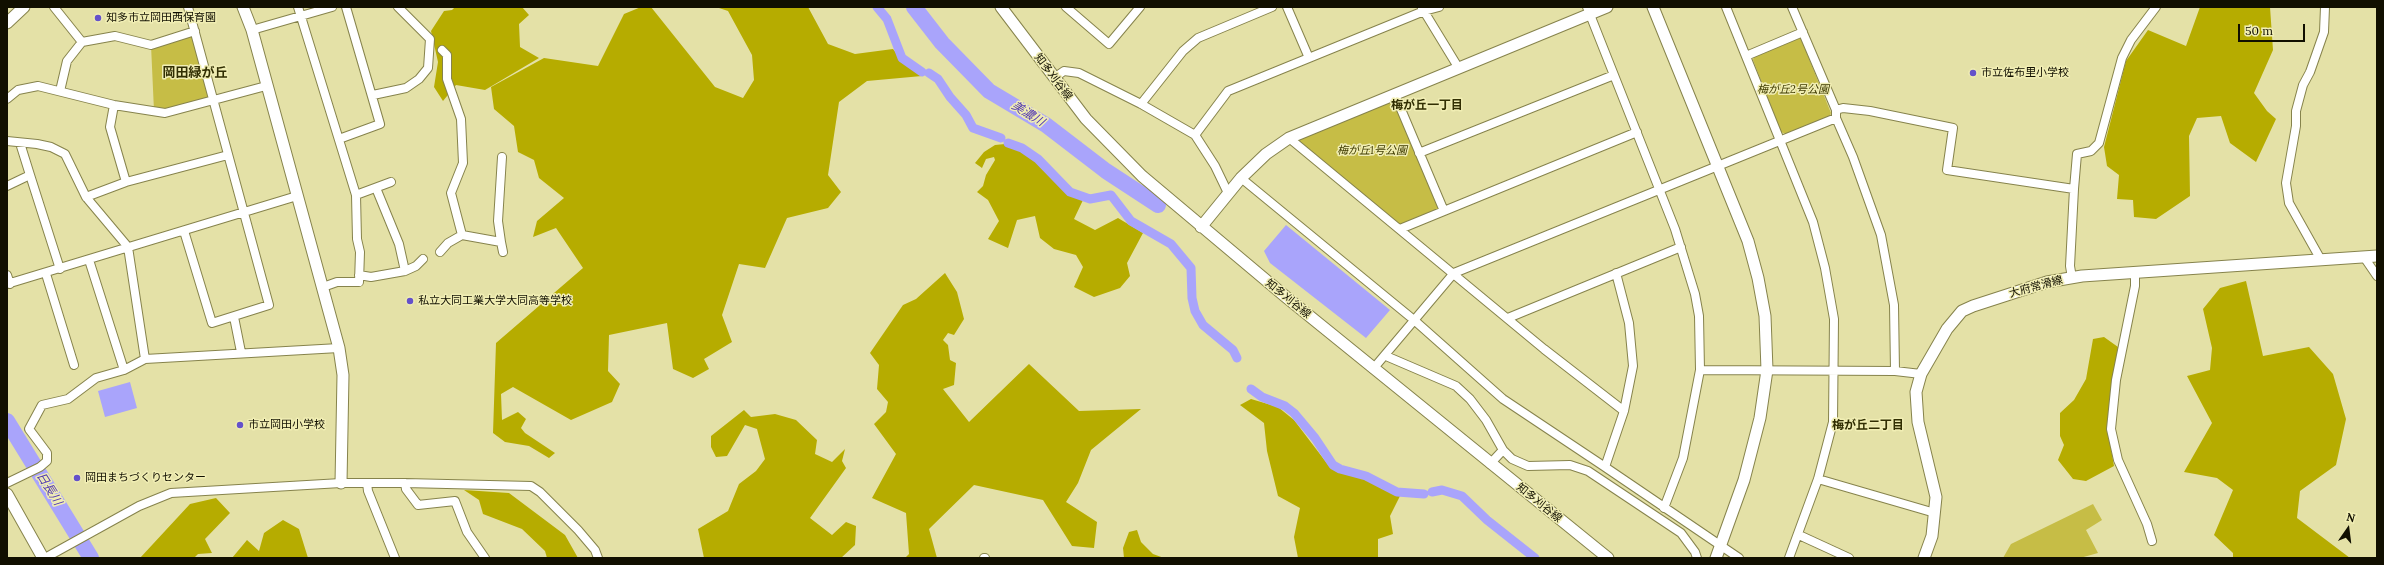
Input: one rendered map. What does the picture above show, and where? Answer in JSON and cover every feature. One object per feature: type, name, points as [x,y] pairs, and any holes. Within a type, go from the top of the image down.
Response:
[{"type":"street","points":[[7,23],[24,7]]},
{"type":"street","points":[[54,7],[82,42]]},
{"type":"street","points":[[184,231],[212,323],[269,305],[245,212],[188,7]]},
{"type":"street","points":[[243,7],[252,30],[266,86],[339,348],[343,375],[341,483]]},
{"type":"street","points":[[298,7],[356,195],[357,239],[360,252],[359,282],[337,282],[323,287]]},
{"type":"street","points":[[252,30],[332,7]]},
{"type":"street","points":[[339,139],[380,124],[373,95],[346,7]]},
{"type":"street","points":[[373,95],[406,88],[419,79],[428,68],[430,40],[398,7]]},
{"type":"street","name":"知多刈谷線","points":[[1001,7],[1054,78],[1111,146],[1157,190],[1373,369],[1608,558]]},
{"type":"street","points":[[1071,9],[1109,44],[1140,7]]},
{"type":"street","points":[[1141,104],[1183,51],[1198,38],[1272,7]]},
{"type":"street","points":[[1287,7],[1309,58]]},
{"type":"street","points":[[1195,135],[1228,91],[1423,9],[1439,7]]},
{"type":"street","points":[[1201,227],[1241,178],[1266,154],[1289,138],[1589,10],[1607,7]]},
{"type":"street","points":[[1653,7],[1748,241],[1758,278],[1765,316],[1767,370],[1760,418],[1744,480],[1716,558]]},
{"type":"street","points":[[1726,7],[1813,222],[1825,268],[1834,319],[1834,422],[1818,479],[1799,535],[1789,558]]},
{"type":"street","points":[[1792,7],[1853,156],[1881,235],[1894,305],[1896,371]]},
{"type":"street","points":[[2072,278],[2070,266],[2076,154],[2091,151],[2099,143],[2122,58],[2131,40],[2156,7]]},
{"type":"street","points":[[2321,260],[2289,203],[2286,183],[2296,126],[2296,111],[2303,85],[2310,72],[2324,32],[2325,7]]},
{"type":"street","points":[[1423,9],[1458,67]]},
{"type":"street","points":[[1589,10],[1681,247],[1696,294],[1699,316],[1700,370],[1683,458],[1664,508]]},
{"type":"street","points":[[60,91],[67,61],[82,42],[115,36],[151,45],[195,31]]},
{"type":"street","points":[[1746,56],[1803,32]]},
{"type":"street","points":[[442,50],[447,55],[447,79],[461,119],[462,162],[451,193],[462,235]]},
{"type":"street","points":[[1054,78],[1064,71],[1072,70],[1141,104],[1195,135],[1215,166],[1228,193]]},
{"type":"street","points":[[1420,153],[1614,75]]},
{"type":"street","points":[[7,99],[18,90],[38,86],[114,105],[165,113],[266,86]]},
{"type":"street","points":[[1395,94],[1444,211]]},
{"type":"street","points":[[114,105],[110,127],[126,182]]},
{"type":"street","points":[[1373,369],[1386,356],[1454,273],[1781,140],[1836,114],[1843,108],[1870,111],[1953,128],[1947,170],[2074,189]]},
{"type":"street","points":[[1400,230],[1637,132]]},
{"type":"street","points":[[1289,138],[1624,411]]},
{"type":"street","points":[[7,141],[51,147],[66,154],[86,197],[128,247],[145,359]]},
{"type":"street","points":[[20,143],[60,269]]},
{"type":"street","points":[[86,197],[126,182],[228,155]]},
{"type":"street","points":[[502,157],[498,221],[503,252]]},
{"type":"street","points":[[7,186],[30,175]]},
{"type":"street","points":[[1241,178],[1414,320],[1503,399],[1739,558]]},
{"type":"street","points":[[356,195],[391,182]]},
{"type":"street","points":[[376,188],[399,244],[405,271]]},
{"type":"street","points":[[7,275],[8,284],[46,274],[128,247],[297,196]]},
{"type":"street","points":[[440,252],[448,243],[462,235],[501,242]]},
{"type":"street","points":[[1508,318],[1681,247]]},
{"type":"street","name":"大府常滑線","points":[[1924,558],[1932,536],[1935,513],[1934,484],[1916,408],[1916,392],[1921,374],[1947,329],[1962,311],[2047,282],[2072,278],[2135,272],[2377,256]]},
{"type":"street","points":[[2364,257],[2377,276]]},
{"type":"street","points":[[359,275],[371,276],[405,271],[416,266],[423,259]]},
{"type":"street","points":[[89,260],[124,370]]},
{"type":"street","points":[[2135,272],[2135,286],[2116,380],[2111,428],[2118,460],[2147,524],[2152,541]]},
{"type":"street","points":[[1605,467],[1624,411],[1633,366],[1629,323],[1616,273]]},
{"type":"street","points":[[46,274],[74,365]]},
{"type":"street","points":[[234,317],[242,352]]},
{"type":"street","points":[[7,483],[40,467],[47,461],[47,453],[29,429],[42,405],[68,399],[96,378],[124,370],[145,359],[242,352],[339,348]]},
{"type":"street","points":[[1386,356],[1456,386],[1470,399],[1486,420],[1503,450],[1523,464],[1570,465],[1588,471],[1681,533],[1695,552],[1696,558]]},
{"type":"street","points":[[1700,370],[1896,371],[1921,374]]},
{"type":"street","points":[[1490,464],[1503,450]]},
{"type":"street","points":[[1818,479],[1935,513]]},
{"type":"street","points":[[7,494],[44,558],[139,506],[171,493],[341,483],[531,486],[540,492],[578,530],[595,550],[598,558]]},
{"type":"street","points":[[367,483],[368,490],[395,558]]},
{"type":"street","points":[[406,483],[406,489],[418,505],[455,501],[467,532],[485,558]]},
{"type":"street","points":[[1799,535],[1850,558]]},
{"type":"green space","points":[[195,31],[214,99],[154,111],[151,45]]},
{"type":"green space","name":"梅が丘2号公園","points":[[1797,38],[1801,39],[1831,113],[1829,117],[1786,134],[1781,132],[1753,60],[1754,56]]},
{"type":"green space","name":"梅が丘1号公園","points":[[1395,95],[1444,211],[1400,229],[1289,138]]},
{"type":"green space","points":[[2093,504],[2102,520],[2086,530],[2098,553],[2080,558],[2003,558],[2011,544]]},
{"type":"shaded area","points":[[455,7],[522,7],[529,15],[519,24],[520,47],[539,58],[485,90],[456,85],[443,101],[434,87],[438,62],[431,31],[444,11],[452,10]]},
{"type":"shaded area","points":[[641,7],[651,7],[715,87],[743,98],[754,80],[752,55],[728,11],[716,7],[808,7],[828,44],[855,54],[893,49],[905,64],[922,76],[867,81],[839,102],[828,175],[841,192],[828,208],[787,218],[765,268],[739,264],[722,315],[732,342],[704,359],[709,369],[693,378],[673,369],[667,323],[609,335],[608,371],[620,384],[612,402],[571,420],[513,387],[501,394],[502,420],[518,412],[526,419],[521,428],[525,433],[555,453],[549,458],[529,446],[505,442],[493,433],[496,343],[583,268],[556,228],[533,237],[537,221],[564,198],[539,178],[534,160],[518,152],[514,126],[494,109],[491,87],[544,58],[598,66],[624,14]]},
{"type":"shaded area","points":[[2200,7],[2270,7],[2273,50],[2254,93],[2267,111],[2276,119],[2256,162],[2230,143],[2221,116],[2197,118],[2189,136],[2190,196],[2156,219],[2134,217],[2133,200],[2117,199],[2119,175],[2107,166],[2104,147],[2126,61],[2148,30],[2186,46]]},
{"type":"shaded area","points":[[1005,144],[1026,153],[1048,171],[1069,194],[1083,200],[1074,219],[1095,230],[1118,218],[1143,233],[1127,263],[1130,276],[1120,288],[1094,297],[1074,287],[1083,267],[1076,255],[1054,249],[1040,238],[1035,216],[1017,220],[1008,248],[988,239],[999,221],[988,200],[977,192],[983,186],[986,175],[995,160],[994,157],[986,159],[982,168],[975,163],[984,152],[995,145]]},
{"type":"shaded area","points":[[1286,225],[1390,310],[1366,338],[1270,263],[1264,251]]},
{"type":"shaded area","points":[[945,273],[957,292],[964,319],[954,335],[948,333],[943,340],[948,345],[950,360],[956,363],[954,385],[943,389],[969,422],[1029,364],[1079,411],[1141,409],[1091,450],[1078,483],[1066,502],[1097,522],[1094,548],[1072,546],[1043,500],[974,485],[929,529],[937,558],[905,558],[909,554],[906,513],[872,498],[896,454],[874,424],[886,412],[888,402],[877,389],[879,365],[870,353],[903,305],[916,299]]},
{"type":"shaded area","points":[[2246,281],[2263,356],[2309,347],[2333,374],[2346,419],[2336,465],[2300,491],[2297,518],[2350,558],[2233,558],[2233,553],[2214,535],[2233,490],[2217,478],[2184,472],[2212,423],[2187,376],[2210,370],[2212,348],[2203,309],[2220,288]]},
{"type":"shaded area","points":[[2104,337],[2118,347],[2108,431],[2114,466],[2086,481],[2073,479],[2058,460],[2064,445],[2060,436],[2060,413],[2074,400],[2086,379],[2093,339]]},
{"type":"shaded area","points":[[130,382],[137,408],[105,417],[98,391]]},
{"type":"shaded area","points":[[1251,399],[1278,407],[1294,420],[1329,466],[1402,492],[1390,516],[1393,534],[1378,539],[1378,558],[1298,558],[1294,537],[1300,508],[1278,496],[1267,451],[1264,423],[1240,405]]},
{"type":"shaded area","points":[[744,410],[751,417],[775,414],[796,420],[817,440],[815,454],[832,462],[845,449],[842,461],[846,468],[810,518],[832,535],[846,522],[856,526],[855,545],[841,558],[704,558],[698,529],[728,511],[739,484],[756,471],[765,459],[757,429],[745,425],[727,456],[716,457],[711,447],[711,436]]},
{"type":"shaded area","points":[[464,490],[509,493],[565,535],[578,558],[547,558],[545,551],[522,529],[483,514],[479,500]]},
{"type":"shaded area","points":[[216,498],[230,513],[205,539],[212,553],[198,554],[194,558],[140,558],[190,504]]},
{"type":"shaded area","points":[[283,520],[299,529],[308,558],[232,558],[247,540],[259,551],[264,533]]},
{"type":"shaded area","points":[[1137,530],[1141,542],[1153,554],[1164,558],[1124,558],[1123,548],[1129,532]]},
{"type":"waterway","points":[[877,7],[887,19],[902,58],[922,72]]},
{"type":"waterway","name":"美濃川","points":[[914,7],[942,43],[989,91],[1046,125],[1106,171],[1158,205]]},
{"type":"waterway","points":[[929,73],[938,79],[950,97],[966,115],[973,128],[1001,138]]},
{"type":"waterway","points":[[1008,143],[1022,148],[1038,159],[1070,192],[1090,199],[1111,195],[1131,221],[1171,244],[1191,268],[1192,298],[1195,311],[1203,325],[1233,350],[1237,358]]},
{"type":"waterway","points":[[1251,389],[1262,397],[1285,406],[1294,413],[1315,438],[1333,465],[1340,469],[1366,476],[1397,492],[1424,494]]},
{"type":"waterway","name":"日長川","points":[[7,421],[91,558]]},
{"type":"waterway","points":[[1432,492],[1442,490],[1462,496],[1487,520],[1535,558]]},
{"type":"place","name":"知多市立岡田西保育園","points":[[98,18]]},
{"type":"place","name":"市立佐布里小学校","points":[[1973,73]]},
{"type":"place","name":"私立大同工業大学大同高等学校","points":[[410,301]]},
{"type":"place","name":"市立岡田小学校","points":[[240,425]]},
{"type":"place","name":"岡田まちづくりセンター","points":[[77,478]]},
{"type":"district","name":"岡田緑が丘","points":[[195,73]]},
{"type":"district","name":"梅が丘一丁目","points":[[1427,106]]},
{"type":"district","name":"梅が丘二丁目","points":[[1868,426]]}]
